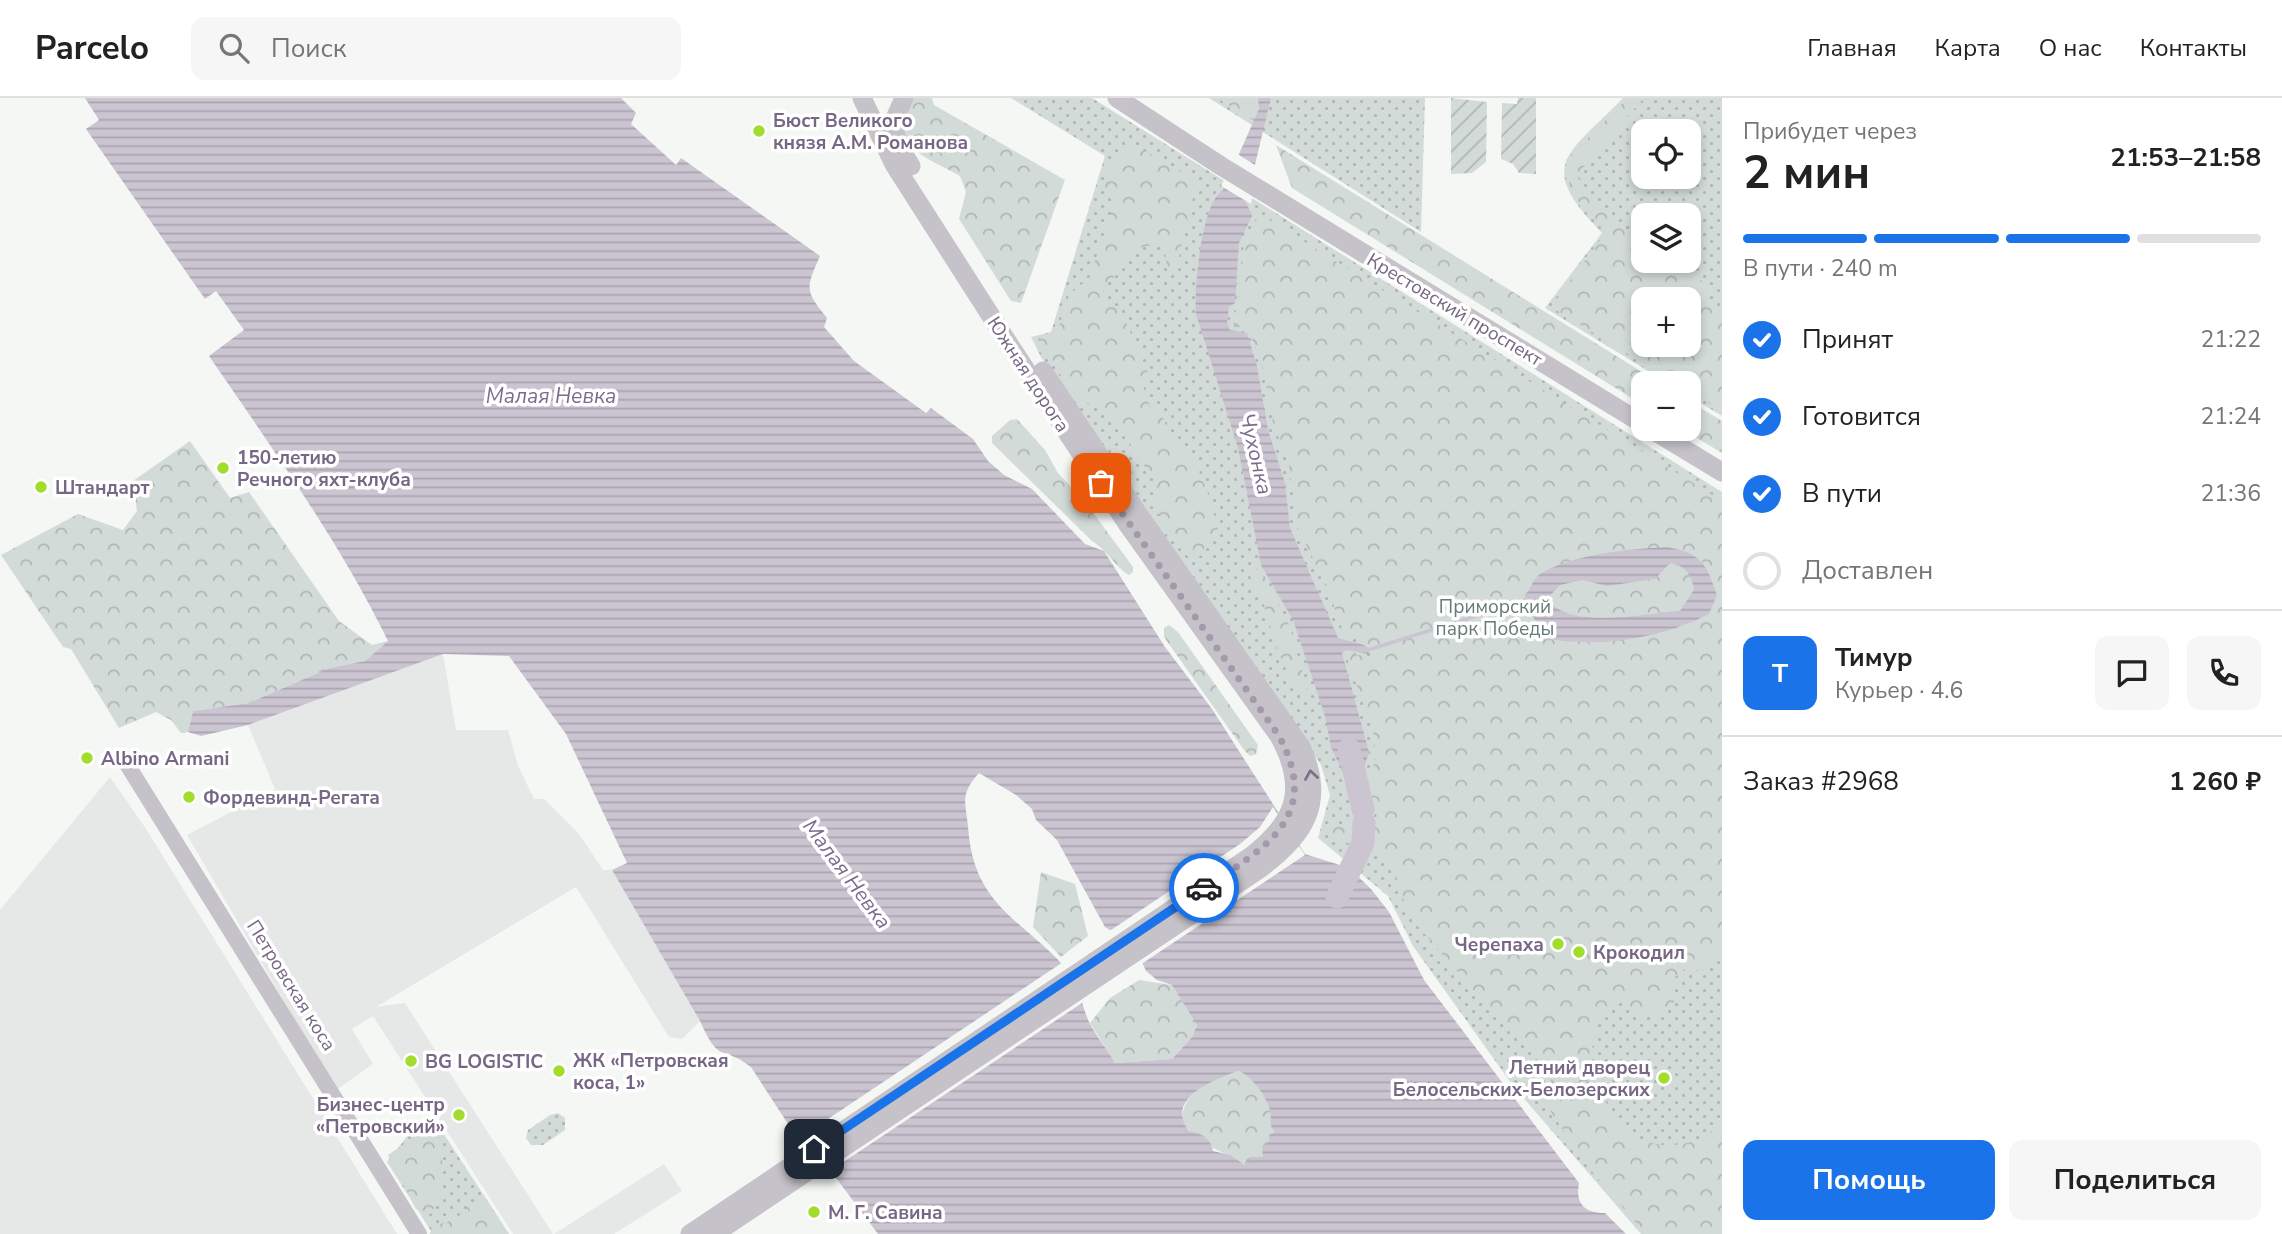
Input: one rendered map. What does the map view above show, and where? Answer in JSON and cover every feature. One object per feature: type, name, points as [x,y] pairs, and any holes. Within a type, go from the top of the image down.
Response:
[{"type":"street","name":"Южная дорога","points":[[862,98],[895,166],[1004,338],[1128,525],[1279,736],[1289,754],[1295,786],[1290,832]]},
{"type":"street","name":"Южная дорога","points":[[904,98],[892,125],[901,150],[1140,518],[1301,747],[1310,765],[1312,799],[1290,832]]},
{"type":"street","name":"Крестовский проспект","points":[[1117,98],[1221,166],[1631,417]]},
{"type":"street","points":[[1671,441],[1722,472]]},
{"type":"street","name":"Петровская коса","points":[[125,761],[419,1234]]},
{"type":"street","points":[[714,1234],[818,1155],[1290,832]]},
{"type":"street","points":[[690,1234],[818,1155]]},
{"type":"shaded area","points":[[443,654],[456,730],[508,730],[518,766],[534,799],[544,799],[579,834],[603,870],[612,870],[700,1021],[682,1039],[669,1037],[576,887],[376,1007],[405,1003],[553,1234],[513,1234],[373,1016],[352,1029],[373,1064],[336,1090],[187,835],[275,789],[248,725]]},
{"type":"shaded area","points":[[110,777],[146,829],[397,1234],[0,1234],[0,910]]},
{"type":"shaded area","points":[[664,1164],[682,1191],[614,1234],[554,1234]]},
{"type":"green space","points":[[912,98],[932,98],[934,105],[1065,180],[1021,303],[1011,301],[959,219],[966,192],[960,176],[923,156],[905,134],[900,122]]},
{"type":"green space","name":"Приморский парк Победы","points":[[1011,98],[1092,98],[1631,435],[1631,441],[1640,441],[1722,492],[1722,1234],[1641,1234],[1514,1087],[1413,946],[1388,896],[1318,838],[1330,795],[1321,765],[1041,357],[1031,337],[1051,332],[1105,156]]},
{"type":"green space","points":[[1209,98],[1425,98],[1421,232]]},
{"type":"green space","points":[[1217,98],[1258,98],[1259,109],[1254,121]]},
{"type":"green space","points":[[1451,98],[1487,102],[1486,162],[1472,173],[1451,174]]},
{"type":"green space","points":[[1518,98],[1536,98],[1536,174],[1519,173],[1513,164],[1501,159],[1502,103],[1517,104]]},
{"type":"green space","points":[[1623,98],[1722,98],[1722,416],[1701,403],[1701,371],[1648,371],[1545,308],[1602,233],[1581,210],[1569,191],[1564,175],[1566,161],[1587,133]]},
{"type":"green space","points":[[1628,98],[1644,98],[1579,172],[1578,188],[1631,233],[1631,273],[1687,273],[1708,284],[1709,301],[1722,309],[1722,411],[1701,398],[1701,371],[1656,371],[1633,357],[1701,357],[1701,287],[1631,287],[1631,356],[1551,307],[1606,232],[1578,200],[1567,172],[1566,160]]},
{"type":"green space","points":[[1133,144],[1197,181],[1175,274],[1168,276],[1164,244],[1147,246],[1128,254],[1118,272],[1105,284],[1103,294],[1121,311],[1149,375],[1143,391],[1151,408],[1159,407],[1173,443],[1192,459],[1204,482],[1219,533],[1206,543],[1202,555],[1191,561],[1156,511],[1159,488],[1111,415],[1073,395],[1038,339],[1056,335],[1069,295],[1089,278],[1114,205],[1103,185],[1107,170]]},
{"type":"green space","points":[[1276,145],[1641,371],[1631,371],[1631,398],[1292,188]]},
{"type":"green space","name":"Приморский парк Победы","points":[[1260,214],[1722,501],[1722,950],[1702,971],[1685,969],[1674,978],[1674,1009],[1640,1016],[1617,999],[1602,1011],[1590,1057],[1613,1116],[1637,1137],[1651,1143],[1682,1144],[1697,1140],[1722,1121],[1722,1234],[1645,1234],[1584,1162],[1544,1101],[1554,1071],[1498,1018],[1409,916],[1395,874],[1375,847],[1354,845],[1329,837],[1331,824],[1379,826],[1368,780],[1374,764],[1373,733],[1346,653],[1369,657],[1372,653],[1366,642],[1344,634],[1326,584],[1297,527],[1288,457],[1274,428],[1262,364],[1248,329],[1237,327],[1231,321],[1239,304],[1244,240]],"holes":[[[1635,549],[1702,560],[1709,614],[1691,622],[1652,635],[1590,642],[1550,639],[1538,619],[1556,568],[1572,560]]]},
{"type":"green space","points":[[1701,408],[1722,421],[1722,453],[1701,440]]},
{"type":"green space","points":[[1017,419],[1045,450],[1058,473],[1086,503],[1133,567],[1133,572],[1129,575],[992,443],[992,436],[1010,420]]},
{"type":"green space","points":[[190,441],[230,498],[249,492],[339,621],[372,645],[388,641],[365,661],[329,668],[249,703],[193,711],[188,732],[181,733],[171,720],[156,712],[119,728],[71,649],[63,647],[1,555],[78,514],[123,530],[137,511],[133,481]]},
{"type":"green space","points":[[1670,563],[1684,568],[1693,584],[1694,589],[1680,611],[1629,617],[1590,617],[1573,615],[1558,609],[1547,599],[1560,585],[1582,580],[1607,586],[1655,579]]},
{"type":"green space","points":[[1252,567],[1261,572],[1290,627],[1309,698],[1296,693],[1275,643],[1261,594],[1252,584],[1249,570]]},
{"type":"green space","points":[[1169,625],[1178,632],[1258,745],[1256,754],[1250,756],[1244,750],[1164,637],[1164,628]]},
{"type":"green space","points":[[1041,872],[1075,884],[1088,936],[1061,957],[1033,927]]},
{"type":"green space","points":[[1139,980],[1172,985],[1197,1024],[1192,1037],[1172,1059],[1115,1063],[1090,1023],[1110,998]]},
{"type":"green space","points":[[1238,1071],[1248,1077],[1262,1093],[1269,1105],[1276,1133],[1263,1157],[1245,1165],[1197,1138],[1182,1122],[1183,1111],[1192,1095],[1218,1078]]},
{"type":"green space","points":[[558,1113],[565,1118],[565,1130],[543,1145],[531,1145],[526,1138],[528,1130],[550,1115]]},
{"type":"green space","points":[[436,1122],[509,1234],[433,1234],[387,1162],[415,1126]]},
{"type":"green space","points":[[436,1122],[442,1169],[440,1191],[431,1214],[416,1209],[388,1155]]},
{"type":"green space","points":[[483,1194],[509,1234],[430,1234],[432,1226],[448,1222],[452,1217],[462,1215],[468,1207],[479,1204]]},
{"type":"water","name":"Малая Невка","points":[[85,98],[621,98],[636,113],[631,124],[676,165],[681,158],[820,256],[810,282],[811,295],[827,318],[824,327],[854,361],[926,413],[931,408],[973,439],[988,461],[1004,475],[1032,489],[1085,544],[1104,551],[1165,647],[1212,709],[1305,854],[1349,868],[1371,889],[1389,912],[1424,980],[1579,1183],[1580,1202],[1587,1209],[1605,1213],[1626,1234],[878,1234],[804,1135],[788,1124],[751,1067],[712,1044],[612,870],[627,863],[566,734],[509,656],[443,654],[248,725],[201,736],[188,732],[193,711],[249,703],[329,668],[365,661],[388,641],[326,531],[209,356],[244,330],[216,291],[205,299],[86,129],[99,120]],"holes":[[[979,773],[1016,795],[1032,809],[1036,820],[1057,840],[1105,927],[1134,944],[1146,971],[1157,980],[1172,985],[1197,1025],[1192,1037],[1172,1059],[1115,1063],[1089,1022],[1069,972],[990,895],[972,855],[965,805],[966,793]],[[1238,1071],[1248,1077],[1262,1093],[1275,1132],[1269,1135],[1269,1143],[1262,1147],[1263,1157],[1251,1157],[1245,1165],[1230,1155],[1213,1151],[1208,1139],[1189,1131],[1183,1120],[1183,1109],[1195,1092]]]},
{"type":"water","points":[[1258,98],[1271,98],[1246,202],[1252,216],[1239,243],[1235,303],[1229,307],[1227,322],[1230,330],[1247,333],[1257,366],[1268,430],[1285,483],[1290,528],[1338,638],[1364,645],[1370,650],[1368,654],[1346,650],[1342,653],[1369,752],[1362,775],[1356,777],[1342,771],[1331,747],[1325,716],[1293,620],[1261,565],[1238,448],[1196,314],[1196,286],[1204,228],[1215,198],[1223,190],[1259,109]]},
{"type":"water","points":[[1667,547],[1695,556],[1705,567],[1717,595],[1709,614],[1652,635],[1611,641],[1569,641],[1549,639],[1523,601],[1537,576],[1553,567],[1584,557]],"holes":[[[1670,563],[1680,566],[1692,580],[1694,590],[1680,611],[1629,617],[1590,617],[1573,615],[1558,609],[1547,599],[1560,585],[1582,580],[1607,586],[1655,579]]]},
{"type":"pier","points":[[1236,153],[1258,167],[1251,204],[1221,186]]},
{"type":"pier","points":[[1273,807],[1305,855],[1140,965],[1132,946],[1108,932],[1240,844],[1260,827]]},
{"type":"pier","points":[[1063,962],[1074,972],[1085,1001],[830,1171],[804,1135]]},
{"type":"waterway","points":[[1368,650],[1523,601]]},
{"type":"waterway","name":"Чухонка","points":[[1349,749],[1363,809]]},
{"type":"waterway","name":"Чухонка","points":[[1337,897],[1363,843],[1364,823]]},
{"type":"way so far","points":[[1101,483],[1128,525],[1265,715],[1289,754],[1294,771],[1294,800],[1285,825],[1250,858],[1204,888]]},
{"type":"place","name":"Бюст Великого князя А.М. Романова","points":[[759,131]]},
{"type":"place","name":"150-летию Речного яхт-клуба","points":[[223,468]]},
{"type":"place","name":"Штандарт","points":[[41,487]]},
{"type":"place","name":"Albino Armani","points":[[87,758]]},
{"type":"place","name":"Фордевинд-Регата","points":[[189,797]]},
{"type":"place","name":"Черепаха","points":[[1558,944]]},
{"type":"place","name":"Крокодил","points":[[1579,952]]},
{"type":"place","name":"BG LOGISTIC","points":[[411,1061]]},
{"type":"place","name":"ЖК «Петровская коса, 1»","points":[[559,1071]]},
{"type":"place","name":"Летний дворец Белосельских-Белозерских","points":[[1664,1078]]},
{"type":"place","name":"Бизнес-центр «Петровский»","points":[[459,1115]]},
{"type":"place","name":"М. Г. Савина","points":[[814,1212]]},
{"type":"route","points":[[814,1149],[1204,888]]}]
